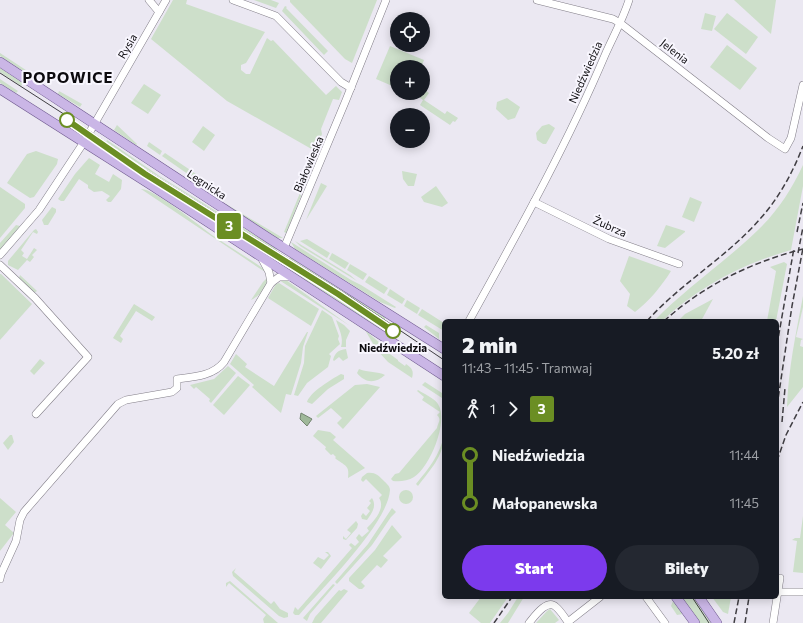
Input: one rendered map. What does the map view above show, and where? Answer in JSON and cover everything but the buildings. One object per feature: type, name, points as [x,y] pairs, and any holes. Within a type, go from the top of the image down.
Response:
[{"type":"main road","name":"Legnicka","points":[[0,62],[200,194],[442,348]]},
{"type":"main road","points":[[0,89],[442,375]]},
{"type":"main road","points":[[677,599],[695,623]]},
{"type":"main road","points":[[700,599],[717,623]]},
{"type":"street","points":[[149,0],[159,12]]},
{"type":"street","name":"Rysia","points":[[0,255],[39,210],[84,142],[166,0]]},
{"type":"street","points":[[233,0],[276,16],[342,82],[351,88]]},
{"type":"street","name":"Białowieska","points":[[284,248],[386,0]]},
{"type":"street","name":"Jelenia","points":[[536,0],[612,19],[620,23],[768,138],[785,149],[791,138],[803,87]]},
{"type":"street","name":"Niedźwiedzia","points":[[470,319],[534,202],[583,104],[624,15],[629,0]]},
{"type":"street","name":"Żubrza","points":[[534,202],[609,239],[679,264]]},
{"type":"street","points":[[261,257],[270,272],[271,283]]},
{"type":"street","points":[[0,265],[35,298],[88,357],[36,414]]},
{"type":"street","points":[[0,576],[16,541],[20,520],[24,512],[118,404],[126,400],[172,392],[178,388],[177,379],[207,374],[217,369],[224,362],[271,283],[279,277],[292,277]]},
{"type":"street","points":[[780,578],[779,592],[803,592]]},
{"type":"street","points":[[529,623],[540,610],[547,605],[553,604],[568,622],[597,599]]},
{"type":"street","points":[[647,599],[665,623]]},
{"type":"street","points":[[773,623],[778,599]]},
{"type":"shaded area","points":[[173,0],[187,0],[186,4],[265,32],[246,63],[241,65],[241,70],[246,74],[250,74],[267,38],[271,41],[273,40],[326,95],[336,86],[342,92],[339,100],[333,99],[321,129],[322,134],[315,151],[227,101],[151,39]]},
{"type":"shaded area","points":[[254,0],[271,0],[279,3],[276,8]]},
{"type":"shaded area","points":[[290,0],[377,0],[352,63],[345,59],[290,2]]},
{"type":"shaded area","points":[[734,0],[776,0],[771,34]]},
{"type":"shaded area","points":[[285,6],[328,51],[324,55],[282,11]]},
{"type":"shaded area","points":[[705,13],[716,16],[712,31],[701,29]]},
{"type":"shaded area","points":[[727,13],[758,37],[746,54],[714,29]]},
{"type":"shaded area","points":[[727,45],[757,68],[740,90],[710,67]]},
{"type":"shaded area","points":[[390,46],[390,52],[405,52],[424,60],[390,60],[390,85],[376,79]]},
{"type":"shaded area","points":[[0,53],[38,78],[34,78],[3,58],[0,56]]},
{"type":"shaded area","points":[[0,68],[23,83],[21,86],[0,72]]},
{"type":"shaded area","points":[[0,79],[18,91],[16,93],[0,83]]},
{"type":"shaded area","points":[[144,84],[161,95],[148,114],[131,103]]},
{"type":"shaded area","points":[[59,91],[82,104],[80,107],[58,94]]},
{"type":"shaded area","points":[[507,98],[520,107],[515,118],[508,120],[496,109],[497,102]]},
{"type":"shaded area","points":[[424,100],[445,114],[447,111],[458,118],[450,125],[430,112],[430,108],[424,108],[420,105]]},
{"type":"shaded area","points":[[549,124],[555,128],[546,144],[543,144],[537,140],[536,133],[542,126]]},
{"type":"shaded area","points":[[117,125],[137,144],[136,145],[114,130]]},
{"type":"shaded area","points":[[203,126],[215,135],[204,151],[192,142]]},
{"type":"shaded area","points":[[107,140],[161,177],[276,248],[277,251],[140,165],[106,142]]},
{"type":"shaded area","points":[[149,142],[162,151],[160,155],[147,146]]},
{"type":"shaded area","points":[[103,147],[142,174],[275,257],[270,257],[102,149]]},
{"type":"shaded area","points":[[36,151],[58,159],[57,164],[34,197],[30,198],[7,183],[27,154]]},
{"type":"shaded area","points":[[165,153],[205,180],[202,184],[162,156]]},
{"type":"shaded area","points":[[89,158],[100,165],[95,174],[109,182],[113,174],[122,180],[121,189],[111,202],[108,202],[106,200],[110,196],[102,191],[94,192],[88,188],[88,185],[79,179],[64,201],[58,199],[75,174]]},
{"type":"shaded area","points":[[803,165],[803,186],[791,250],[755,262],[722,278],[706,287],[664,319],[656,319],[679,297],[745,242],[765,223],[784,200]]},
{"type":"shaded area","points":[[402,171],[417,174],[414,186],[408,186],[403,179]]},
{"type":"shaded area","points":[[321,183],[327,186],[306,220]]},
{"type":"shaded area","points":[[436,186],[448,203],[442,207],[424,202],[421,197]]},
{"type":"shaded area","points":[[0,187],[25,204],[25,208],[0,238]]},
{"type":"shaded area","points":[[141,189],[147,190],[166,201],[266,272],[262,270]]},
{"type":"shaded area","points":[[300,193],[301,196],[288,229],[288,234],[284,232]]},
{"type":"shaded area","points":[[690,197],[702,202],[694,222],[682,217]]},
{"type":"shaded area","points":[[226,204],[283,238],[277,238]]},
{"type":"shaded area","points":[[52,207],[56,209],[56,212],[48,225],[44,225],[42,220]]},
{"type":"shaded area","points":[[16,225],[20,226],[0,250],[0,243]]},
{"type":"shaded area","points":[[666,225],[685,232],[665,248],[657,246]]},
{"type":"shaded area","points":[[36,229],[38,232],[37,234],[33,232],[21,250],[24,253],[22,256],[27,259],[34,248],[37,250],[32,255],[34,257],[30,262],[27,260],[18,270],[8,265],[8,261],[34,230]]},
{"type":"shaded area","points":[[307,239],[330,253],[327,258],[300,241]]},
{"type":"shaded area","points":[[295,241],[350,275],[357,281],[300,246]]},
{"type":"shaded area","points":[[291,242],[396,307],[395,308],[380,302],[295,249]]},
{"type":"shaded area","points":[[332,253],[349,263],[345,269],[329,259]]},
{"type":"shaded area","points":[[629,256],[671,271],[663,283],[635,312],[627,306],[630,294],[620,281]]},
{"type":"shaded area","points":[[289,258],[292,258],[386,317],[384,320],[356,300]]},
{"type":"shaded area","points":[[284,262],[381,325],[379,328],[286,268],[284,266]]},
{"type":"shaded area","points":[[784,262],[787,264],[776,319],[767,319],[776,271],[770,267]]},
{"type":"shaded area","points":[[350,264],[367,274],[363,280],[347,270]]},
{"type":"shaded area","points":[[0,274],[32,304],[0,340]]},
{"type":"shaded area","points":[[20,275],[37,291],[34,293],[19,278]]},
{"type":"shaded area","points":[[369,276],[388,288],[384,294],[365,282]]},
{"type":"shaded area","points":[[267,278],[266,285],[262,291],[251,300],[263,282]]},
{"type":"shaded area","points":[[279,280],[286,280],[350,326]]},
{"type":"shaded area","points":[[279,283],[319,309],[311,326],[268,298],[276,284]]},
{"type":"shaded area","points":[[390,289],[405,299],[402,304],[387,295]]},
{"type":"shaded area","points":[[803,296],[803,307],[796,337],[803,339],[801,340],[800,346],[803,347],[803,387],[787,407],[791,365]]},
{"type":"shaded area","points":[[713,299],[702,319],[680,319],[685,314]]},
{"type":"shaded area","points":[[407,300],[420,308],[417,314],[404,306]]},
{"type":"shaded area","points":[[134,304],[155,317],[152,321],[136,311],[120,336],[123,339],[121,343],[113,338]]},
{"type":"shaded area","points":[[422,309],[442,322],[442,330],[418,315]]},
{"type":"shaded area","points":[[322,310],[332,317],[339,336],[338,339],[340,344],[329,354],[331,356],[328,367],[307,383],[298,396],[294,395],[304,363],[305,346]]},
{"type":"shaded area","points":[[336,320],[350,331],[346,340],[346,347],[341,347],[342,337]]},
{"type":"shaded area","points":[[426,325],[439,333],[439,339],[424,327]]},
{"type":"shaded area","points":[[365,330],[381,344],[375,347]]},
{"type":"shaded area","points":[[307,332],[301,363],[291,395],[286,394],[281,413],[252,387],[254,385],[230,364],[236,354],[247,364],[245,367],[274,386]]},
{"type":"shaded area","points":[[346,349],[348,358],[343,361],[339,357],[334,361],[333,360],[337,352]]},
{"type":"shaded area","points":[[383,349],[405,366],[406,364],[410,367],[413,372],[412,378],[388,362],[378,351]]},
{"type":"shaded area","points":[[40,359],[45,363],[34,375],[30,371]]},
{"type":"shaded area","points":[[228,366],[236,373],[211,403],[209,401],[210,399],[196,387],[194,389],[190,385],[214,379]]},
{"type":"shaded area","points":[[359,369],[385,375],[378,380],[370,381],[363,379],[357,373]]},
{"type":"shaded area","points":[[341,374],[344,375],[344,379],[328,389],[312,404],[307,402],[312,394],[327,382]]},
{"type":"shaded area","points":[[238,376],[250,385],[224,415],[213,405]]},
{"type":"shaded area","points":[[425,382],[442,393],[442,398],[422,385]]},
{"type":"shaded area","points":[[367,384],[380,387],[343,429],[337,423],[342,418],[331,408],[318,418],[316,416],[355,385]]},
{"type":"shaded area","points":[[418,390],[436,402],[441,412],[441,421],[436,443],[432,454],[420,472],[409,479],[393,481],[391,479],[395,474],[399,473],[437,428],[439,421],[437,415],[440,412],[422,400],[424,397],[417,391]]},
{"type":"shaded area","points":[[301,413],[312,419],[307,426],[300,419]]},
{"type":"shaded area","points":[[318,430],[330,432],[336,437],[333,440],[365,468],[348,478],[348,470],[346,466],[335,458],[336,457],[333,454],[331,455],[325,449],[326,447],[313,436]]},
{"type":"shaded area","points":[[10,435],[12,435],[14,442],[8,450],[3,443]]},
{"type":"shaded area","points":[[442,442],[442,450],[436,462],[418,486],[416,484],[430,467],[440,449]]},
{"type":"shaded area","points":[[367,473],[376,474],[389,486],[390,489],[386,504],[378,520],[337,573],[299,615],[295,615],[293,613],[295,607],[298,610],[352,548],[349,545],[351,543],[355,546],[359,542],[356,538],[359,534],[362,537],[369,531],[367,528],[378,514],[381,506],[379,498],[382,495],[366,479],[363,482],[361,480]]},
{"type":"shaded area","points":[[403,490],[409,490],[413,494],[413,500],[409,504],[403,504],[399,500],[399,494]]},
{"type":"shaded area","points":[[0,498],[16,512],[5,525],[14,533],[0,551]]},
{"type":"shaded area","points":[[372,498],[374,507],[372,512],[367,520],[362,519],[361,516],[363,513],[366,516],[370,511],[367,508],[371,503],[369,501]]},
{"type":"shaded area","points":[[392,508],[396,512],[372,545],[337,584],[335,582],[368,544]]},
{"type":"shaded area","points":[[803,516],[803,573],[793,572],[797,541],[792,540],[795,538],[800,538]]},
{"type":"shaded area","points":[[356,521],[358,524],[357,528],[346,540],[343,539],[343,536],[346,539],[351,533],[347,530]]},
{"type":"shaded area","points":[[392,525],[402,537],[383,556],[388,560],[381,568],[377,565],[361,582],[365,586],[362,589],[359,589],[349,581],[349,578],[375,550]]},
{"type":"shaded area","points":[[325,552],[328,552],[331,556],[321,569],[313,563],[318,557],[324,560],[329,555]]},
{"type":"shaded area","points":[[236,568],[234,572],[271,604],[274,601],[280,609],[288,613],[288,617],[284,618],[279,616],[233,576],[232,572]]},
{"type":"shaded area","points":[[230,581],[278,623],[264,623],[263,619],[266,615],[229,583],[226,587],[226,583]]},
{"type":"shaded area","points":[[333,584],[335,585],[310,614],[307,621],[303,618]]},
{"type":"shaded area","points":[[344,589],[348,591],[321,623],[312,623],[315,617],[339,590],[341,591]]},
{"type":"shaded area","points":[[480,599],[507,599],[490,623],[481,623],[469,613]]},
{"type":"shaded area","points":[[517,599],[523,599],[508,623],[500,623]]},
{"type":"shaded area","points":[[683,599],[695,599],[711,623],[700,623]]},
{"type":"shaded area","points":[[713,599],[731,599],[728,614],[723,612]]},
{"type":"shaded area","points":[[673,601],[683,614],[677,615],[671,606]]},
{"type":"shaded area","points":[[550,609],[559,620],[555,623],[536,623],[547,611]]},
{"type":"tram line","points":[[0,73],[87,129],[141,167],[349,296],[442,359]]},
{"type":"tram line","name":"3","points":[[67,120],[145,174],[338,294],[393,331]]},
{"type":"tram line","points":[[693,599],[709,623]]},
{"type":"railway","points":[[649,319],[674,294],[733,246],[760,219],[785,184],[803,146]]},
{"type":"railway","points":[[797,232],[803,203]]},
{"type":"railway","points":[[798,253],[803,227]]},
{"type":"railway","points":[[779,334],[794,248]]},
{"type":"railway","points":[[779,393],[792,306],[803,248]]},
{"type":"railway","points":[[666,319],[695,296],[729,276],[784,254],[803,249]]},
{"type":"railway","points":[[782,422],[785,388]]},
{"type":"railway","points":[[779,455],[786,435],[803,402]]},
{"type":"railway","points":[[494,623],[511,599]]},
{"type":"railway","points":[[734,623],[739,599]]},
{"type":"railway","points":[[745,623],[749,599]]},
{"type":"place","name":"Niedźwiedzia","points":[[393,331]]},
{"type":"district","name":"POPOWICE","points":[[68,77]]}]
